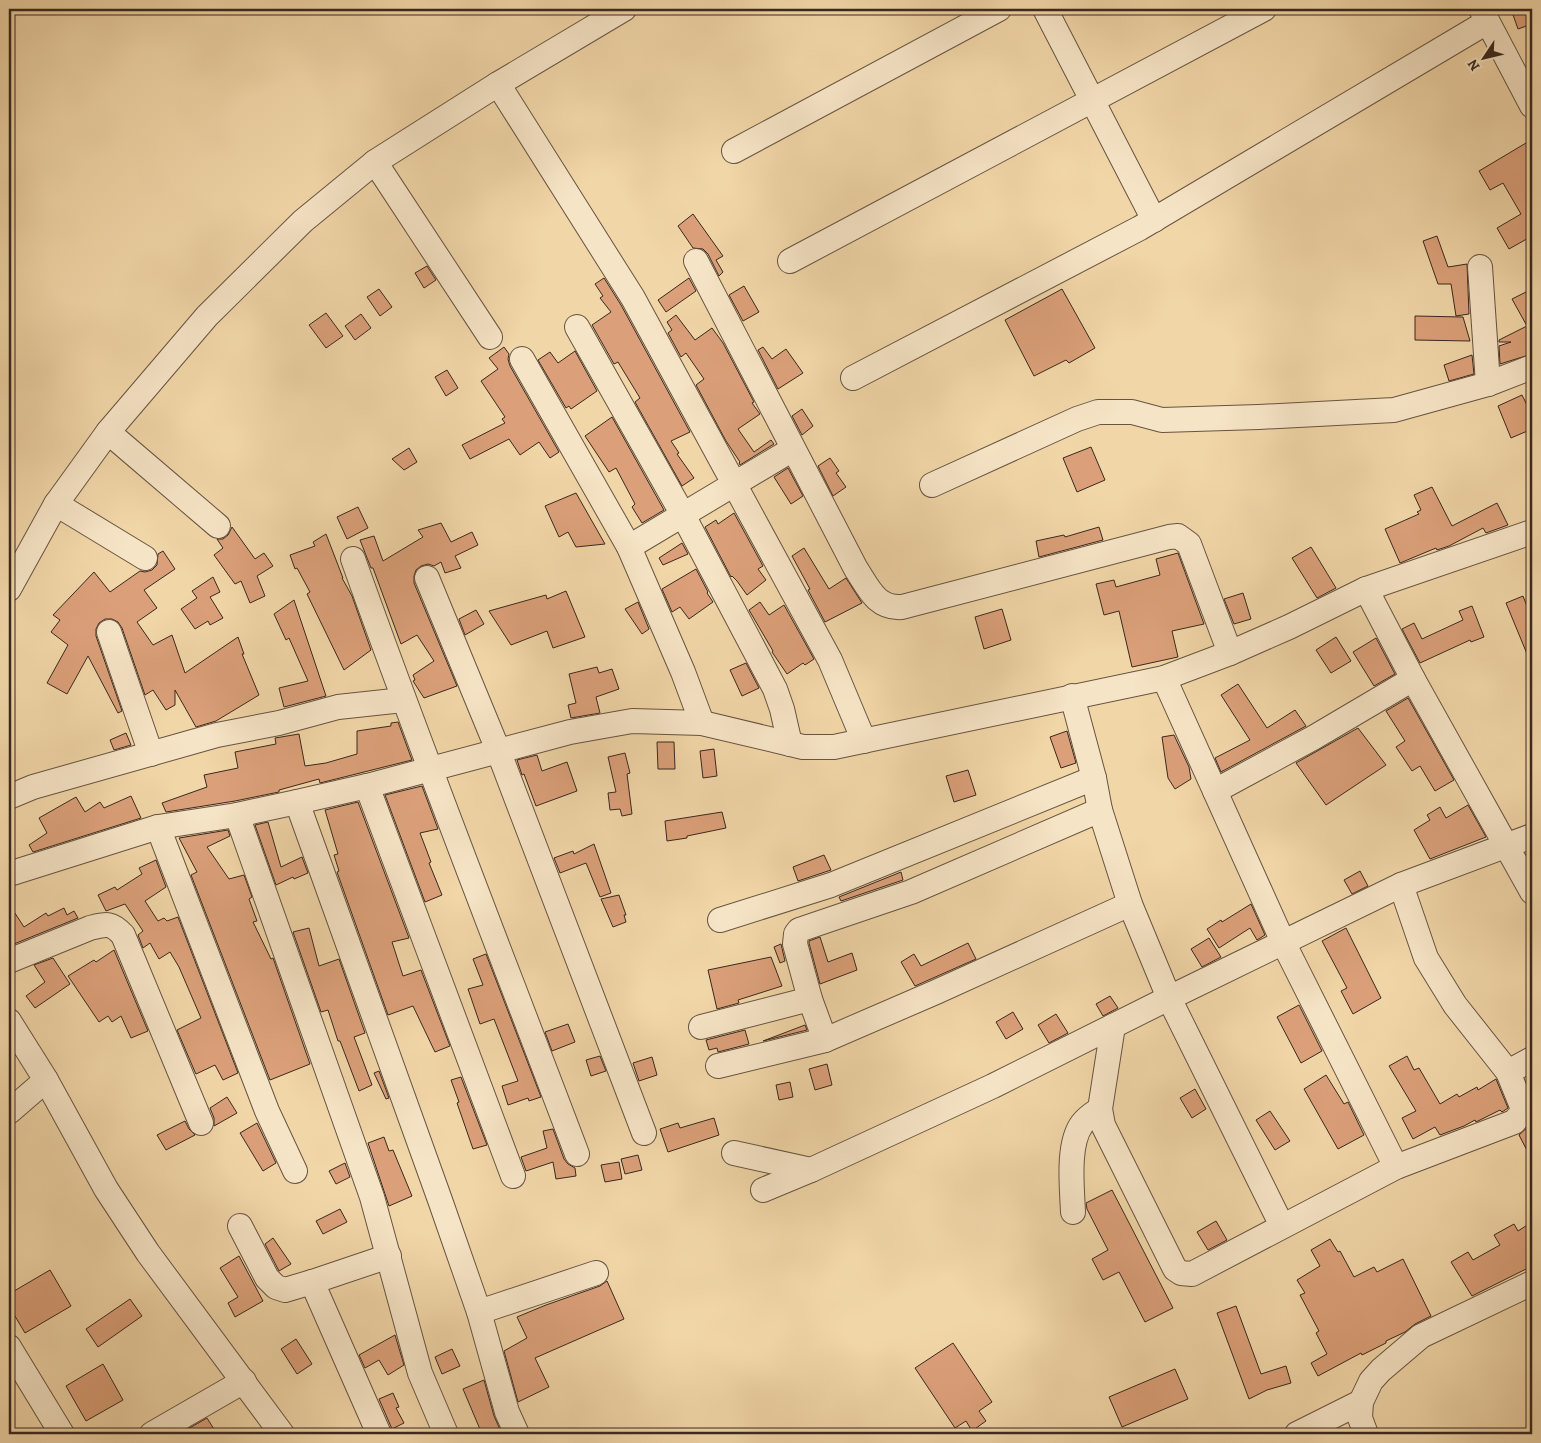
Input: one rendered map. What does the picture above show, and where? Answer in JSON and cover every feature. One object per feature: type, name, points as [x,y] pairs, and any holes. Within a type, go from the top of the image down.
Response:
[{"type":"street","points":[[9,589],[56,504],[108,432],[207,316],[303,222],[375,162],[498,84],[624,9]]},
{"type":"street","points":[[734,151],[999,9]]},
{"type":"street","points":[[1045,9],[1154,220]]},
{"type":"street","points":[[790,261],[1091,99],[1264,9]]},
{"type":"street","points":[[853,378],[1154,220],[1484,16],[1532,106]]},
{"type":"street","points":[[498,84],[633,298],[830,660],[864,741]]},
{"type":"street","points":[[375,162],[490,337]]},
{"type":"street","points":[[696,261],[856,569],[881,603],[892,608],[902,607],[1178,536],[1189,544],[1230,653]]},
{"type":"street","points":[[1480,267],[1488,384]]},
{"type":"street","points":[[577,327],[683,515],[775,689],[790,744]]},
{"type":"street","points":[[522,358],[629,547],[683,672],[702,723]]},
{"type":"street","points":[[932,485],[1077,419],[1098,412],[1132,412],[1162,420],[1394,410],[1488,384],[1532,367]]},
{"type":"street","points":[[108,432],[218,526]]},
{"type":"street","points":[[629,547],[793,449]]},
{"type":"street","points":[[56,504],[145,558]]},
{"type":"street","points":[[9,874],[158,827],[237,815],[297,802],[367,786],[570,732],[632,720],[702,723],[803,747],[834,747],[1164,678],[1230,653],[1289,627],[1366,589],[1532,532]]},
{"type":"street","points":[[353,559],[403,700],[431,768],[577,1154]]},
{"type":"street","points":[[427,578],[498,750],[644,1133]]},
{"type":"street","points":[[1366,589],[1413,679],[1532,892]]},
{"type":"street","points":[[109,632],[151,754]]},
{"type":"street","points":[[1164,678],[1283,942],[1396,1167]]},
{"type":"street","points":[[1215,791],[1313,738],[1413,679]]},
{"type":"street","points":[[1072,696],[1094,778],[1100,810],[1130,904],[1169,998],[1282,1226]]},
{"type":"street","points":[[9,797],[33,787],[217,735],[279,723],[338,708],[403,700]]},
{"type":"street","points":[[720,920],[831,885],[1094,778]]},
{"type":"street","points":[[367,786],[513,1176]]},
{"type":"street","points":[[297,802],[479,1312],[507,1412],[516,1434]]},
{"type":"street","points":[[825,1040],[810,999],[795,944],[796,934],[799,930],[911,892],[1100,810]]},
{"type":"street","points":[[237,815],[372,1197],[420,1373],[446,1434]]},
{"type":"street","points":[[158,827],[267,1111],[295,1171]]},
{"type":"street","points":[[763,1190],[811,1170],[993,1086],[1401,885],[1532,836]]},
{"type":"street","points":[[1114,1026],[1100,1109],[1103,1125],[1175,1269],[1181,1273],[1192,1274],[1396,1167],[1518,1119],[1523,1109],[1508,1072],[1456,1005],[1426,958],[1401,885]]},
{"type":"street","points":[[718,1066],[825,1040],[1130,904]]},
{"type":"street","points":[[9,961],[90,928],[104,924],[115,926],[122,935],[201,1123]]},
{"type":"street","points":[[701,1027],[810,999]]},
{"type":"street","points":[[9,1021],[46,1080],[106,1188],[148,1253],[282,1434]]},
{"type":"street","points":[[1508,1072],[1532,1059]]},
{"type":"street","points":[[9,1112],[46,1080]]},
{"type":"street","points":[[1073,1212],[1072,1156],[1077,1134],[1081,1124],[1100,1109]]},
{"type":"street","points":[[734,1153],[811,1170]]},
{"type":"street","points":[[240,1226],[267,1278],[276,1287],[285,1290],[389,1256]]},
{"type":"street","points":[[479,1312],[596,1273]]},
{"type":"street","points":[[312,1282],[379,1434]]},
{"type":"street","points":[[1366,1434],[1360,1418],[1361,1402],[1371,1381],[1381,1370],[1421,1336],[1532,1282]]},
{"type":"street","points":[[1397,1358],[1425,1350],[1532,1298]]},
{"type":"street","points":[[9,1347],[62,1434]]},
{"type":"street","points":[[152,1434],[244,1381]]},
{"type":"street","points":[[1297,1434],[1361,1402]]},
{"type":"building","points":[[1511,9],[1532,9],[1532,24],[1518,29]]},
{"type":"building","points":[[1526,143],[1532,154],[1532,236],[1509,249],[1497,228],[1521,214],[1503,183],[1490,190],[1479,171]]},
{"type":"building","points":[[693,214],[723,256],[716,260],[723,272],[719,276],[708,254],[703,249],[693,248],[678,226]]},
{"type":"building","points":[[1437,236],[1448,267],[1467,264],[1469,314],[1456,316],[1451,284],[1438,284],[1423,241]]},
{"type":"building","points":[[427,266],[436,280],[424,288],[415,273]]},
{"type":"building","points":[[604,278],[621,305],[690,432],[671,441],[679,453],[677,454],[694,478],[682,486],[635,402],[640,398],[618,362],[614,364],[592,325],[611,312],[600,298],[603,296],[595,284]]},
{"type":"building","points":[[689,278],[696,291],[666,312],[658,300]]},
{"type":"building","points":[[744,286],[759,312],[743,321],[729,295]]},
{"type":"building","points":[[379,289],[392,307],[380,316],[367,297]]},
{"type":"building","points":[[1062,289],[1095,348],[1069,363],[1066,360],[1034,376],[1005,320]]},
{"type":"building","points":[[1532,289],[1532,354],[1500,364],[1499,346],[1511,342],[1499,342],[1499,340],[1527,326],[1512,299]]},
{"type":"building","points":[[326,313],[343,336],[326,348],[309,325]]},
{"type":"building","points":[[361,314],[371,328],[355,340],[345,326]]},
{"type":"building","points":[[676,315],[695,340],[712,328],[723,343],[754,402],[752,403],[760,414],[738,429],[754,452],[771,440],[774,444],[740,465],[696,385],[704,379],[686,353],[681,357],[668,333],[672,330],[667,322]]},
{"type":"building","points":[[1415,316],[1463,317],[1470,341],[1415,340]]},
{"type":"building","points":[[504,347],[509,354],[510,366],[559,452],[550,458],[539,442],[520,455],[509,439],[470,459],[462,445],[505,423],[502,419],[505,417],[481,381],[498,369],[489,358]]},
{"type":"building","points":[[763,347],[772,359],[786,349],[803,373],[778,389],[758,350]]},
{"type":"building","points":[[575,351],[597,391],[571,409],[569,406],[566,408],[538,360],[550,352],[558,363]]},
{"type":"building","points":[[1472,355],[1474,374],[1449,381],[1444,365]]},
{"type":"building","points":[[447,370],[458,388],[446,396],[435,377]]},
{"type":"building","points":[[1522,395],[1532,415],[1532,429],[1511,438],[1498,406]]},
{"type":"building","points":[[802,409],[813,426],[802,435],[792,416]]},
{"type":"building","points":[[612,417],[664,510],[642,523],[632,507],[635,504],[616,468],[609,472],[585,436]]},
{"type":"building","points":[[1091,447],[1105,480],[1077,492],[1063,458]]},
{"type":"building","points":[[409,448],[417,462],[404,470],[392,459]]},
{"type":"building","points":[[830,458],[839,471],[836,473],[846,487],[833,496],[818,466]]},
{"type":"building","points":[[788,468],[803,496],[791,504],[774,477]]},
{"type":"building","points":[[1432,487],[1452,526],[1497,503],[1508,525],[1486,533],[1483,528],[1449,546],[1437,550],[1436,548],[1400,563],[1385,529],[1419,514],[1417,512],[1421,510],[1414,495]]},
{"type":"building","points":[[576,493],[605,544],[576,547],[568,532],[559,537],[545,506]]},
{"type":"building","points":[[358,507],[368,528],[347,539],[337,517]]},
{"type":"building","points":[[734,513],[763,566],[758,569],[766,580],[747,595],[737,581],[731,577],[705,527],[716,520],[718,524]]},
{"type":"building","points":[[441,523],[451,542],[472,532],[478,545],[455,556],[461,568],[445,573],[441,562],[434,566],[428,564],[421,566],[416,570],[414,583],[457,686],[424,698],[413,681],[415,680],[413,675],[434,661],[417,635],[401,644],[373,568],[371,568],[360,540],[374,536],[383,561],[423,537],[418,530]]},
{"type":"building","points":[[232,527],[255,559],[264,553],[273,566],[257,576],[265,596],[250,603],[241,581],[235,584],[214,555],[223,548],[217,539],[223,539],[228,535]]},
{"type":"building","points":[[1099,527],[1103,540],[1039,557],[1036,541],[1064,535],[1065,537]]},
{"type":"building","points":[[326,534],[342,578],[352,596],[371,650],[344,670],[307,594],[310,592],[297,568],[295,569],[290,555],[315,546],[313,542]]},
{"type":"building","points":[[682,543],[688,554],[663,565],[659,558]]},
{"type":"building","points":[[1311,547],[1336,588],[1317,598],[1292,558]]},
{"type":"building","points":[[804,548],[829,589],[846,578],[862,603],[825,622],[792,556]]},
{"type":"building","points":[[163,551],[175,569],[144,590],[157,608],[137,622],[153,645],[172,635],[185,673],[238,637],[244,654],[242,654],[259,695],[216,721],[196,727],[175,690],[175,705],[166,710],[153,690],[145,695],[122,628],[118,622],[112,619],[105,619],[99,623],[96,629],[96,636],[122,711],[118,713],[88,656],[67,694],[47,683],[68,645],[51,632],[60,620],[53,615],[94,572],[110,592],[140,571],[152,570],[157,565],[158,554]]},
{"type":"building","points":[[1178,553],[1204,624],[1172,631],[1178,657],[1132,667],[1119,611],[1104,615],[1096,584],[1114,580],[1116,587],[1160,575],[1156,559]]},
{"type":"building","points":[[696,569],[713,602],[689,619],[680,607],[672,612],[662,589]]},
{"type":"building","points":[[213,577],[220,592],[210,597],[223,618],[210,625],[208,621],[195,629],[181,609],[197,598],[192,591]]},
{"type":"building","points":[[566,591],[585,637],[553,648],[547,631],[511,645],[489,611],[546,595],[547,599]]},
{"type":"building","points":[[1243,593],[1251,619],[1234,624],[1224,599]]},
{"type":"building","points":[[1523,596],[1532,619],[1532,666],[1506,603]]},
{"type":"building","points":[[294,600],[326,696],[284,707],[279,688],[308,681],[289,638],[286,640],[274,614]]},
{"type":"building","points":[[638,602],[649,629],[642,634],[625,609]]},
{"type":"building","points":[[760,602],[769,615],[784,605],[814,659],[805,665],[803,663],[787,674],[772,652],[749,610]]},
{"type":"building","points":[[1472,606],[1484,637],[1471,642],[1470,640],[1420,663],[1402,629],[1414,623],[1422,639],[1463,620],[1459,611]]},
{"type":"building","points":[[1002,609],[1011,640],[984,649],[975,617]]},
{"type":"building","points":[[476,610],[484,624],[465,635],[459,619]]},
{"type":"building","points":[[1336,637],[1351,661],[1331,673],[1316,650]]},
{"type":"building","points":[[1376,638],[1395,674],[1374,686],[1353,652]]},
{"type":"building","points":[[746,663],[759,688],[742,696],[730,670]]},
{"type":"building","points":[[597,667],[599,673],[612,669],[619,689],[596,697],[600,713],[571,718],[568,705],[576,703],[569,674]]},
{"type":"building","points":[[1238,684],[1267,728],[1295,710],[1306,726],[1221,772],[1215,758],[1250,740],[1221,695]]},
{"type":"building","points":[[1408,698],[1454,780],[1435,791],[1420,766],[1412,771],[1396,747],[1405,741],[1386,711]]},
{"type":"building","points":[[398,722],[412,760],[320,783],[319,779],[279,790],[279,792],[235,801],[166,812],[162,803],[207,787],[204,775],[238,768],[235,752],[276,744],[275,738],[299,734],[305,766],[326,763],[357,754],[357,731],[391,726],[391,723]]},
{"type":"building","points":[[1358,728],[1386,765],[1326,805],[1296,763]]},
{"type":"building","points":[[1067,731],[1076,763],[1061,768],[1050,737]]},
{"type":"building","points":[[126,733],[131,745],[114,750],[110,740]]},
{"type":"building","points":[[1174,735],[1189,767],[1191,779],[1175,789],[1168,778],[1162,737]]},
{"type":"building","points":[[657,742],[674,742],[675,769],[658,769]]},
{"type":"building","points":[[714,749],[717,776],[703,778],[700,751]]},
{"type":"building","points":[[625,753],[630,773],[627,774],[632,814],[622,816],[620,809],[610,810],[608,793],[616,792],[608,757]]},
{"type":"building","points":[[537,755],[542,771],[567,762],[577,791],[536,806],[517,760]]},
{"type":"building","points":[[968,770],[976,795],[954,802],[946,776]]},
{"type":"building","points":[[422,786],[438,829],[420,833],[431,862],[429,863],[442,895],[425,902],[385,795]]},
{"type":"building","points":[[131,796],[141,818],[33,852],[29,845],[47,833],[39,818],[76,797],[85,812],[100,802],[104,808]]},
{"type":"building","points":[[358,802],[409,938],[392,942],[403,976],[421,970],[450,1046],[435,1052],[413,1006],[388,1015],[337,872],[339,871],[334,855],[338,854],[325,810]]},
{"type":"building","points":[[1468,805],[1486,837],[1430,859],[1414,830],[1430,820],[1427,815],[1440,807],[1446,818]]},
{"type":"building","points":[[722,812],[726,828],[667,841],[665,821]]},
{"type":"building","points":[[268,822],[281,867],[302,857],[308,873],[294,879],[293,877],[276,885],[255,825]]},
{"type":"building","points":[[228,830],[230,836],[207,847],[229,879],[244,875],[252,897],[249,899],[257,921],[253,922],[271,959],[273,958],[310,1064],[270,1080],[191,875],[197,872],[179,838]]},
{"type":"building","points":[[594,844],[611,893],[600,897],[586,863],[560,873],[554,858],[573,851],[574,854]]},
{"type":"building","points":[[824,855],[831,870],[798,881],[793,867]]},
{"type":"building","points":[[156,860],[166,887],[145,901],[158,921],[164,918],[167,921],[178,917],[238,1073],[223,1080],[215,1065],[196,1074],[177,1030],[201,1018],[179,967],[170,952],[159,959],[150,943],[143,948],[138,935],[143,931],[125,904],[106,911],[98,895],[115,887],[117,890],[142,874],[139,868]]},
{"type":"building","points":[[1360,871],[1368,886],[1352,894],[1344,880]]},
{"type":"building","points":[[901,872],[903,880],[841,901],[839,897]]},
{"type":"building","points":[[619,895],[626,915],[624,915],[626,922],[613,927],[601,899]]},
{"type":"building","points":[[9,904],[24,927],[46,913],[48,916],[64,908],[67,915],[74,911],[78,918],[9,946]]},
{"type":"building","points":[[1251,904],[1265,935],[1257,940],[1250,928],[1219,948],[1207,929]]},
{"type":"building","points":[[309,928],[319,966],[339,959],[365,1033],[354,1037],[372,1085],[359,1091],[340,1041],[338,1041],[328,1010],[321,1012],[293,932]]},
{"type":"building","points":[[1346,928],[1381,998],[1353,1014],[1341,991],[1347,988],[1322,941]]},
{"type":"building","points":[[820,937],[828,962],[852,953],[857,970],[820,984],[809,941]]},
{"type":"building","points":[[1209,938],[1221,957],[1202,967],[1191,949]]},
{"type":"building","points":[[968,943],[976,959],[915,986],[901,962],[914,954],[921,966]]},
{"type":"building","points":[[781,944],[785,961],[780,963],[774,947]]},
{"type":"building","points":[[114,950],[148,1031],[131,1038],[121,1016],[112,1022],[108,1016],[99,1022],[68,976],[94,960],[96,962]]},
{"type":"building","points":[[486,954],[541,1097],[529,1101],[528,1098],[508,1105],[502,1086],[518,1081],[494,1019],[480,1024],[468,989],[483,985],[473,959]]},
{"type":"building","points":[[771,957],[782,986],[738,1000],[739,1003],[717,1009],[708,970]]},
{"type":"building","points":[[53,958],[70,984],[35,1008],[26,996],[45,982],[34,965]]},
{"type":"building","points":[[1110,996],[1118,1008],[1103,1016],[1096,1004]]},
{"type":"building","points":[[1299,1005],[1322,1051],[1301,1063],[1277,1017]]},
{"type":"building","points":[[1013,1012],[1023,1029],[1006,1039],[996,1022]]},
{"type":"building","points":[[1056,1014],[1068,1033],[1049,1043],[1038,1025]]},
{"type":"building","points":[[568,1024],[575,1042],[552,1051],[545,1032]]},
{"type":"building","points":[[805,1025],[807,1030],[763,1041]]},
{"type":"building","points":[[745,1030],[749,1044],[718,1052],[717,1048],[709,1050],[706,1040]]},
{"type":"building","points":[[600,1056],[606,1071],[591,1076],[586,1060]]},
{"type":"building","points":[[1407,1056],[1414,1070],[1419,1068],[1440,1104],[1457,1094],[1459,1097],[1477,1087],[1478,1090],[1496,1079],[1508,1108],[1502,1112],[1500,1110],[1476,1122],[1475,1120],[1440,1135],[1435,1127],[1413,1139],[1402,1118],[1416,1111],[1389,1066]]},
{"type":"building","points":[[652,1057],[657,1075],[639,1081],[633,1063]]},
{"type":"building","points":[[827,1064],[832,1085],[815,1090],[809,1069]]},
{"type":"building","points":[[379,1071],[389,1098],[386,1099],[374,1073]]},
{"type":"building","points":[[1326,1075],[1344,1104],[1348,1102],[1364,1135],[1338,1149],[1304,1089]]},
{"type":"building","points":[[461,1077],[487,1145],[473,1149],[451,1080]]},
{"type":"building","points":[[790,1082],[793,1097],[779,1100],[776,1085]]},
{"type":"building","points":[[1195,1089],[1206,1109],[1192,1118],[1180,1098]]},
{"type":"building","points":[[227,1097],[237,1113],[214,1126],[214,1118],[210,1108]]},
{"type":"building","points":[[1270,1111],[1290,1141],[1275,1150],[1256,1120]]},
{"type":"building","points":[[714,1118],[719,1135],[668,1152],[660,1129],[678,1123],[680,1128]]},
{"type":"building","points":[[185,1121],[195,1135],[166,1150],[157,1135]]},
{"type":"building","points":[[257,1123],[276,1163],[263,1171],[240,1133]]},
{"type":"building","points":[[1530,1125],[1532,1129],[1532,1160],[1519,1135]]},
{"type":"building","points":[[553,1129],[564,1159],[575,1168],[576,1176],[556,1179],[553,1162],[526,1171],[521,1157],[547,1148],[543,1131]]},
{"type":"building","points":[[384,1137],[389,1151],[393,1150],[412,1196],[389,1206],[368,1143]]},
{"type":"building","points":[[638,1155],[642,1170],[625,1174],[621,1159]]},
{"type":"building","points":[[619,1162],[622,1179],[605,1182],[601,1165]]},
{"type":"building","points":[[345,1163],[350,1177],[336,1184],[329,1171]]},
{"type":"building","points":[[1112,1190],[1173,1308],[1145,1322],[1119,1272],[1103,1280],[1092,1259],[1108,1250],[1087,1209],[1086,1203]]},
{"type":"building","points":[[340,1209],[347,1222],[323,1234],[316,1221]]},
{"type":"building","points":[[1216,1221],[1227,1240],[1208,1250],[1197,1232]]},
{"type":"building","points":[[1532,1222],[1532,1266],[1472,1296],[1451,1262],[1468,1252],[1473,1260],[1500,1245],[1494,1235],[1514,1224],[1518,1231]]},
{"type":"building","points":[[273,1238],[291,1264],[279,1271],[265,1244]]},
{"type":"building","points":[[1330,1239],[1338,1252],[1340,1251],[1354,1277],[1374,1267],[1377,1272],[1403,1259],[1431,1316],[1386,1341],[1386,1343],[1362,1355],[1361,1353],[1318,1376],[1311,1363],[1327,1354],[1316,1333],[1319,1331],[1300,1295],[1305,1293],[1297,1280],[1320,1266],[1311,1250]]},
{"type":"building","points":[[239,1256],[263,1301],[235,1317],[228,1303],[238,1297],[220,1268]]},
{"type":"building","points":[[50,1270],[71,1306],[25,1333],[9,1306],[9,1294]]},
{"type":"building","points":[[607,1281],[624,1319],[535,1358],[549,1387],[518,1402],[504,1351],[527,1338],[517,1317],[600,1286]]},
{"type":"building","points":[[130,1299],[142,1316],[98,1347],[86,1329]]},
{"type":"building","points":[[1236,1306],[1261,1374],[1286,1366],[1291,1383],[1267,1390],[1249,1399],[1217,1313]]},
{"type":"building","points":[[395,1335],[404,1365],[388,1375],[379,1360],[365,1368],[359,1355]]},
{"type":"building","points":[[296,1339],[312,1364],[297,1374],[281,1349]]},
{"type":"building","points":[[953,1343],[992,1402],[979,1411],[986,1421],[972,1431],[966,1421],[955,1428],[915,1368]]},
{"type":"building","points":[[452,1349],[460,1366],[442,1374],[435,1357]]},
{"type":"building","points":[[103,1364],[123,1400],[86,1421],[66,1386]]},
{"type":"building","points":[[1175,1369],[1188,1399],[1122,1427],[1109,1397]]},
{"type":"building","points":[[484,1380],[494,1416],[502,1434],[482,1434],[463,1389]]},
{"type":"building","points":[[393,1393],[399,1407],[396,1408],[404,1423],[392,1429],[379,1399]]},
{"type":"building","points":[[207,1418],[217,1434],[179,1434]]}]
